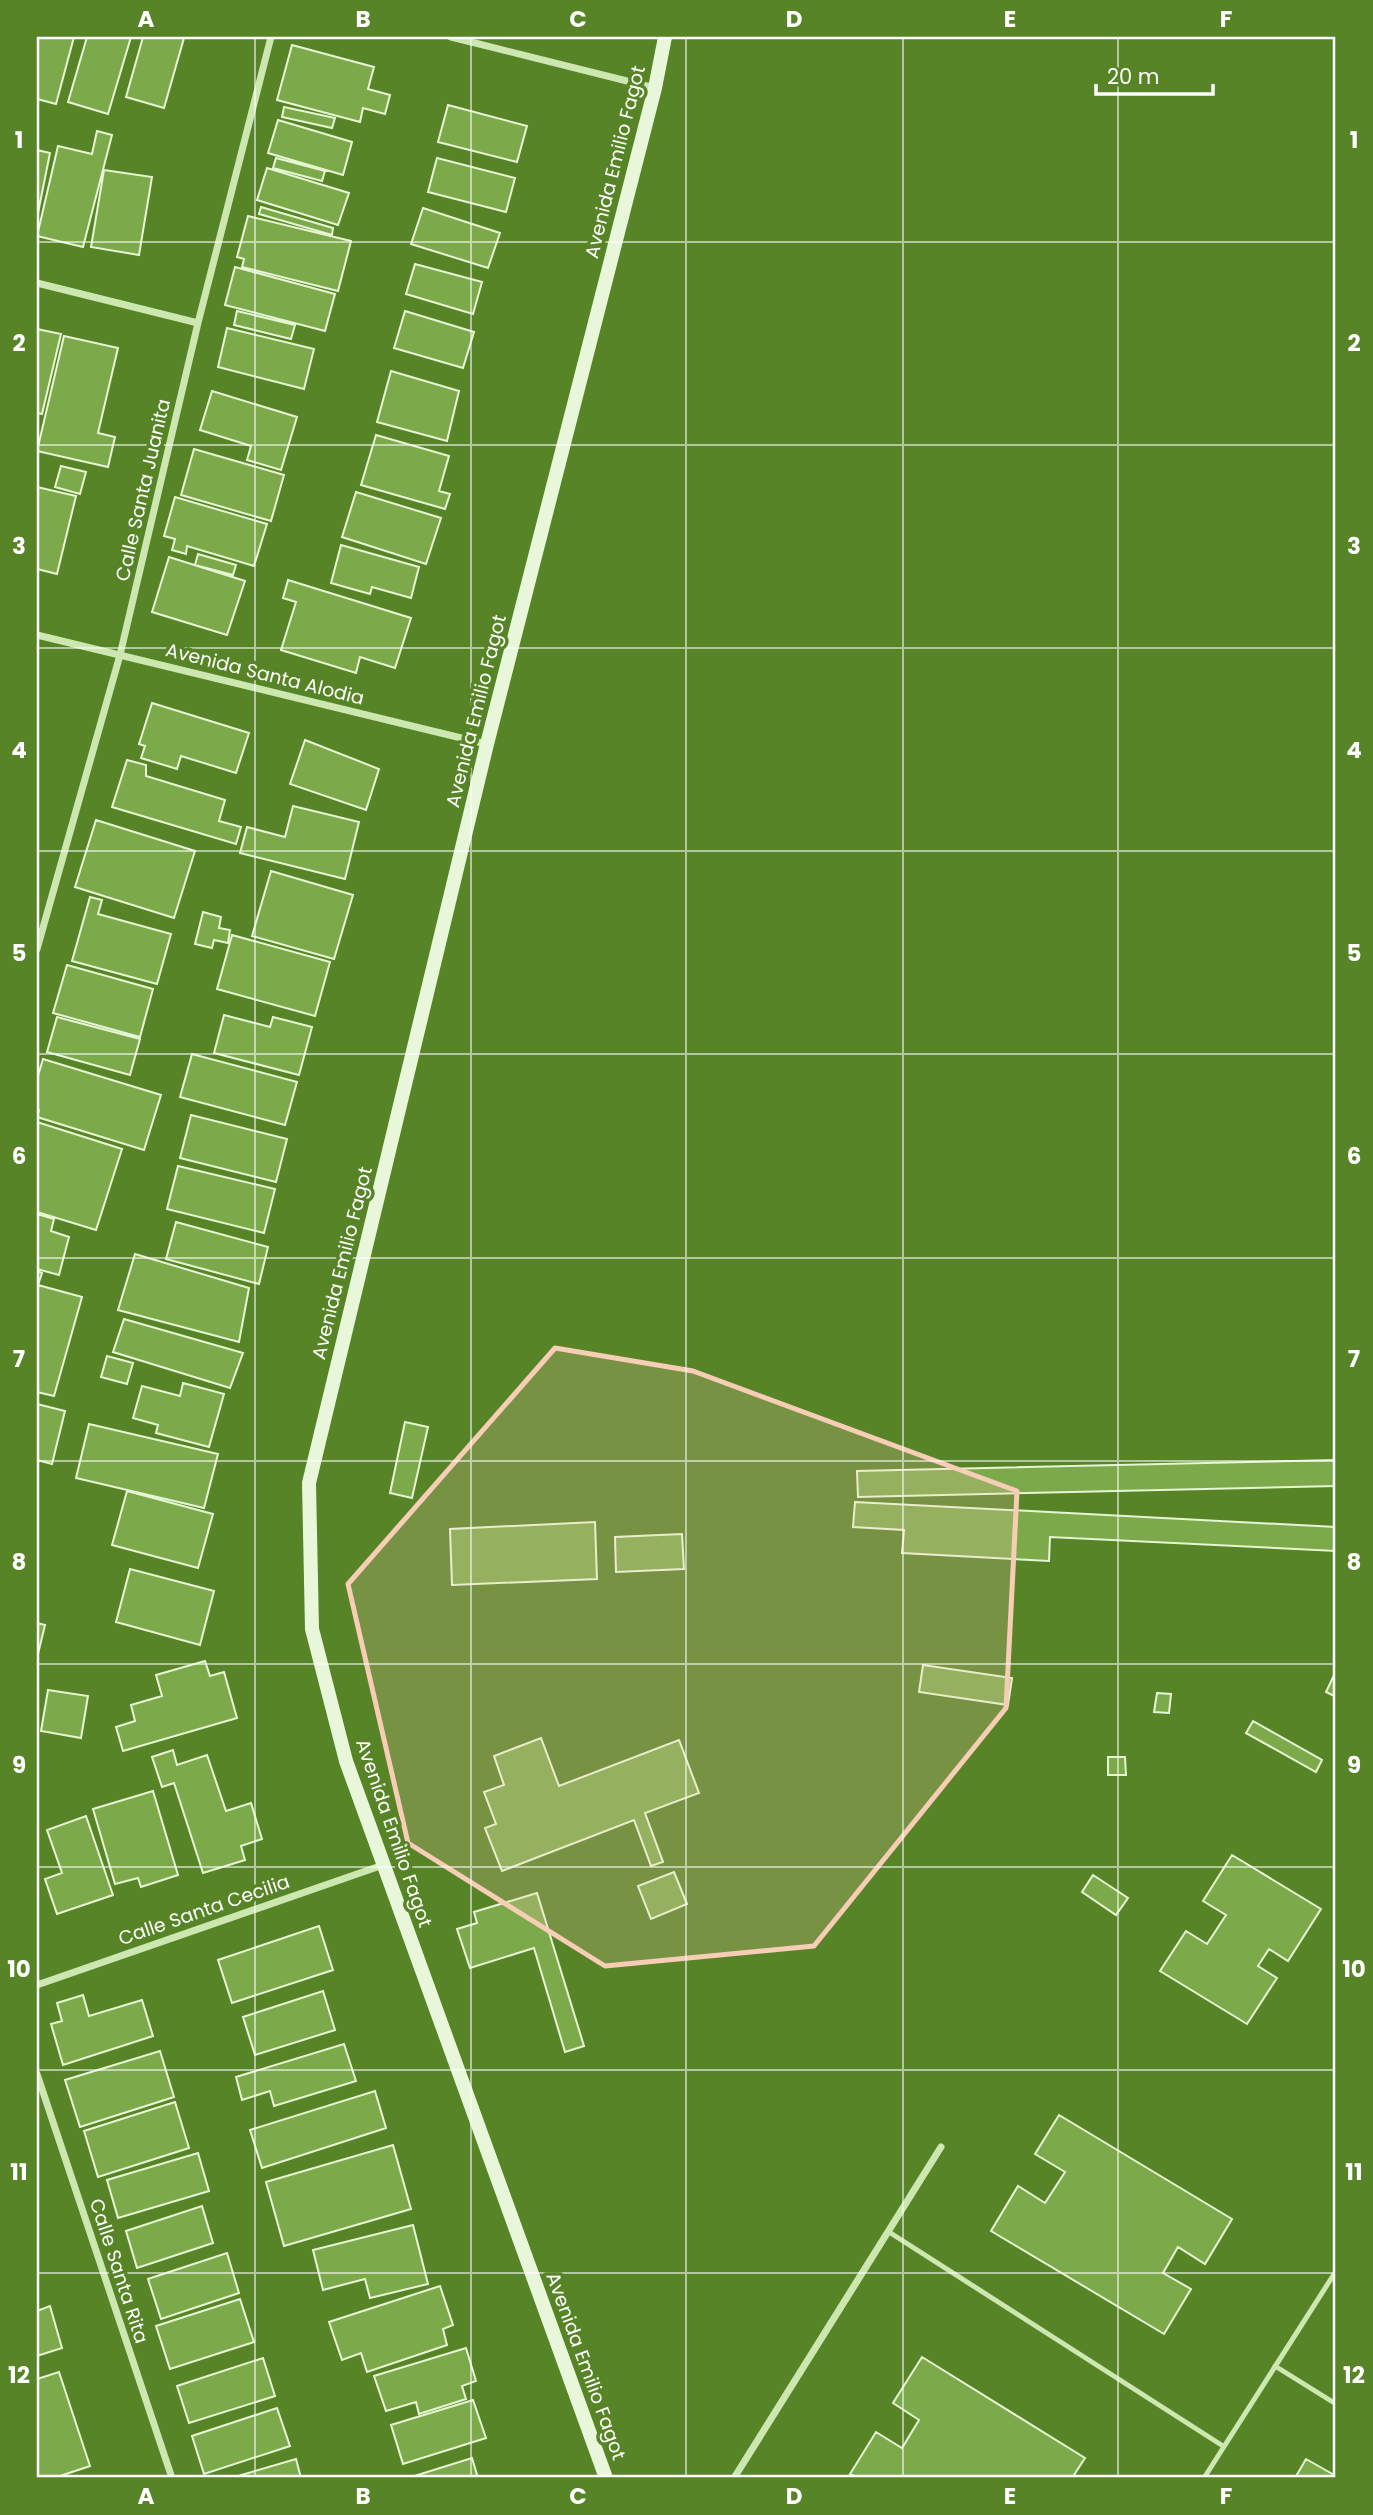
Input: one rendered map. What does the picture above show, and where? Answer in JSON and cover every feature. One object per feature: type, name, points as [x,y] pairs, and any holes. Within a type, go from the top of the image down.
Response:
[{"type":"street","name":"Calle Santa Juanita","points":[[37,949],[120,655],[198,323],[271,37]]},
{"type":"street","points":[[451,37],[655,88]]},
{"type":"street","name":"Avenida Emilio Fagot","points":[[606,2478],[346,1761],[312,1629],[309,1483],[487,744],[655,88],[665,37]]},
{"type":"street","points":[[37,283],[198,323]]},
{"type":"street","name":"Avenida Santa Alodia","points":[[37,635],[487,744]]},
{"type":"street","name":"Calle Santa Cecilia","points":[[37,1984],[383,1865]]},
{"type":"street","name":"Calle Santa Rita","points":[[37,2074],[172,2478]]},
{"type":"street","points":[[734,2478],[941,2147]]},
{"type":"lane","points":[[889,2232],[1223,2446]]},
{"type":"lane","points":[[1203,2478],[1336,2271]]},
{"type":"lane","points":[[1275,2366],[1336,2404]]},
{"type":"highlighted area","points":[[555,1348],[693,1371],[1017,1491],[1006,1708],[814,1946],[605,1966],[408,1843],[348,1584]]},
{"type":"building","points":[[37,37],[74,37],[56,104],[37,99]]},
{"type":"building","points":[[87,37],[131,37],[108,114],[68,102]]},
{"type":"building","points":[[143,37],[184,38],[164,108],[126,97]]},
{"type":"building","points":[[292,45],[374,67],[368,89],[390,95],[385,114],[363,108],[360,122],[277,100]]},
{"type":"building","points":[[448,105],[527,126],[517,162],[438,142]]},
{"type":"building","points":[[284,107],[335,118],[332,128],[282,117]]},
{"type":"building","points":[[278,120],[352,142],[343,175],[268,153]]},
{"type":"building","points":[[97,131],[112,135],[83,247],[37,236],[58,146],[92,154]]},
{"type":"building","points":[[37,150],[50,153],[37,218]]},
{"type":"building","points":[[276,158],[325,171],[322,181],[273,168]]},
{"type":"building","points":[[437,158],[515,178],[506,212],[428,192]]},
{"type":"building","points":[[267,168],[349,193],[338,225],[257,200]]},
{"type":"building","points":[[104,170],[152,177],[139,255],[91,247]]},
{"type":"building","points":[[261,207],[333,228],[332,235],[259,214]]},
{"type":"building","points":[[423,208],[500,233],[488,268],[411,244]]},
{"type":"building","points":[[248,216],[351,241],[338,291],[242,267],[244,259],[237,257]]},
{"type":"building","points":[[415,264],[482,282],[473,314],[406,294]]},
{"type":"building","points":[[235,267],[335,294],[325,331],[225,305]]},
{"type":"building","points":[[237,311],[295,325],[291,339],[234,325]]},
{"type":"building","points":[[405,311],[474,332],[463,368],[394,348]]},
{"type":"building","points":[[227,328],[314,349],[304,389],[218,367]]},
{"type":"building","points":[[37,329],[61,334],[42,414],[37,413]]},
{"type":"building","points":[[64,336],[118,348],[98,433],[115,437],[108,467],[37,451]]},
{"type":"building","points":[[391,371],[459,391],[447,441],[377,422]]},
{"type":"building","points":[[212,391],[297,417],[281,470],[247,460],[251,446],[200,430]]},
{"type":"building","points":[[376,435],[449,456],[439,491],[450,494],[445,509],[361,485]]},
{"type":"building","points":[[194,449],[284,475],[271,521],[181,495]]},
{"type":"building","points":[[61,466],[86,472],[80,494],[55,487]]},
{"type":"building","points":[[37,487],[76,496],[57,574],[37,569]]},
{"type":"building","points":[[356,492],[441,518],[426,564],[342,537]]},
{"type":"building","points":[[175,497],[267,524],[254,566],[187,546],[186,554],[172,550],[175,539],[164,536]]},
{"type":"building","points":[[341,545],[419,567],[411,598],[372,587],[370,594],[331,583]]},
{"type":"building","points":[[198,554],[236,565],[233,575],[195,565]]},
{"type":"building","points":[[169,557],[245,581],[227,635],[152,612]]},
{"type":"building","points":[[288,580],[411,618],[395,668],[360,657],[356,673],[281,650],[296,602],[283,598]]},
{"type":"building","points":[[152,703],[249,733],[236,773],[181,756],[177,769],[141,758],[145,746],[139,744]]},
{"type":"building","points":[[305,740],[379,769],[366,810],[290,784]]},
{"type":"building","points":[[127,760],[146,765],[146,776],[225,800],[219,821],[241,827],[236,844],[112,807]]},
{"type":"building","points":[[293,806],[359,822],[345,879],[240,853],[247,827],[285,837]]},
{"type":"building","points":[[96,820],[195,851],[174,918],[75,887]]},
{"type":"building","points":[[271,871],[353,895],[334,959],[252,936]]},
{"type":"building","points":[[90,897],[102,900],[98,914],[171,934],[157,984],[72,961]]},
{"type":"building","points":[[203,912],[221,917],[219,928],[230,930],[228,943],[214,940],[212,948],[195,944]]},
{"type":"building","points":[[232,935],[330,962],[315,1016],[217,989]]},
{"type":"building","points":[[67,965],[153,989],[140,1037],[53,1013]]},
{"type":"building","points":[[224,1015],[270,1027],[273,1017],[312,1027],[299,1075],[214,1053]]},
{"type":"building","points":[[57,1017],[140,1039],[130,1075],[47,1052]]},
{"type":"building","points":[[192,1054],[297,1082],[285,1125],[180,1097]]},
{"type":"building","points":[[43,1059],[161,1095],[144,1150],[37,1117],[37,1079]]},
{"type":"building","points":[[191,1115],[287,1139],[276,1182],[180,1158]]},
{"type":"building","points":[[37,1122],[122,1149],[96,1230],[37,1212]]},
{"type":"building","points":[[178,1166],[275,1189],[264,1233],[167,1209]]},
{"type":"building","points":[[37,1214],[54,1219],[51,1231],[69,1237],[59,1275],[37,1269]]},
{"type":"building","points":[[176,1222],[268,1247],[259,1284],[166,1259]]},
{"type":"building","points":[[135,1254],[249,1288],[239,1342],[118,1310]]},
{"type":"building","points":[[37,1271],[42,1273],[38,1285],[82,1297],[54,1396],[37,1392]]},
{"type":"building","points":[[124,1319],[243,1353],[230,1388],[113,1352]]},
{"type":"building","points":[[107,1356],[133,1363],[127,1384],[101,1377]]},
{"type":"building","points":[[183,1383],[224,1394],[209,1447],[156,1433],[158,1425],[133,1418],[142,1386],[180,1396]]},
{"type":"building","points":[[37,1404],[65,1411],[52,1464],[37,1460]]},
{"type":"building","points":[[405,1422],[428,1427],[412,1498],[390,1493]]},
{"type":"building","points":[[89,1424],[218,1454],[204,1508],[76,1478]]},
{"type":"building","points":[[1336,1460],[1336,1486],[858,1497],[857,1471]]},
{"type":"building","points":[[127,1491],[213,1514],[198,1568],[112,1545]]},
{"type":"building","points":[[855,1502],[1336,1527],[1336,1551],[1050,1537],[1049,1561],[902,1553],[904,1530],[853,1527]]},
{"type":"building","points":[[595,1522],[597,1579],[452,1585],[450,1529]]},
{"type":"building","points":[[682,1534],[684,1569],[616,1572],[615,1537]]},
{"type":"building","points":[[130,1569],[214,1591],[200,1645],[116,1622]]},
{"type":"building","points":[[37,1623],[45,1625],[37,1658]]},
{"type":"building","points":[[205,1661],[210,1676],[224,1672],[237,1718],[123,1751],[116,1727],[135,1721],[131,1705],[162,1696],[156,1675]]},
{"type":"building","points":[[923,1665],[1012,1678],[1008,1705],[919,1692]]},
{"type":"building","points":[[1336,1671],[1336,1697],[1326,1692]]},
{"type":"building","points":[[48,1690],[88,1696],[81,1738],[41,1731]]},
{"type":"building","points":[[1157,1693],[1171,1694],[1169,1713],[1154,1712]]},
{"type":"building","points":[[1253,1721],[1322,1760],[1316,1772],[1246,1733]]},
{"type":"building","points":[[541,1738],[559,1786],[679,1740],[699,1793],[645,1813],[663,1862],[651,1866],[634,1820],[502,1871],[485,1828],[496,1824],[484,1792],[504,1785],[494,1756]]},
{"type":"building","points":[[173,1750],[177,1765],[207,1755],[226,1811],[251,1803],[262,1839],[241,1846],[245,1860],[203,1873],[174,1783],[162,1787],[152,1757]]},
{"type":"building","points":[[1108,1757],[1125,1757],[1126,1775],[1108,1775]]},
{"type":"building","points":[[153,1791],[178,1875],[141,1887],[138,1878],[115,1884],[93,1809]]},
{"type":"building","points":[[86,1816],[113,1895],[57,1914],[45,1879],[62,1873],[47,1830]]},
{"type":"building","points":[[1232,1855],[1321,1909],[1288,1961],[1269,1949],[1258,1966],[1277,1978],[1247,2024],[1160,1971],[1186,1931],[1207,1944],[1226,1915],[1203,1901]]},
{"type":"building","points":[[674,1872],[687,1904],[651,1919],[638,1886]]},
{"type":"building","points":[[1093,1875],[1128,1898],[1116,1915],[1082,1892]]},
{"type":"building","points":[[537,1893],[584,2046],[565,2052],[534,1948],[470,1968],[457,1929],[477,1923],[474,1912]]},
{"type":"building","points":[[319,1926],[333,1970],[232,2003],[218,1960]]},
{"type":"building","points":[[323,1991],[335,2030],[255,2055],[243,2017]]},
{"type":"building","points":[[83,1995],[89,2016],[142,2000],[153,2036],[63,2065],[51,2024],[62,2021],[57,2003]]},
{"type":"building","points":[[344,2044],[356,2081],[274,2106],[270,2091],[242,2100],[236,2077]]},
{"type":"building","points":[[160,2051],[174,2097],[80,2127],[65,2080]]},
{"type":"building","points":[[375,2091],[386,2128],[262,2168],[250,2130]]},
{"type":"building","points":[[175,2102],[189,2148],[98,2177],[84,2131]]},
{"type":"building","points":[[1059,2115],[1232,2219],[1205,2264],[1178,2247],[1163,2273],[1191,2289],[1164,2334],[991,2231],[1018,2186],[1045,2203],[1065,2172],[1035,2154]]},
{"type":"building","points":[[393,2145],[411,2209],[284,2246],[266,2182]]},
{"type":"building","points":[[198,2153],[209,2191],[118,2218],[107,2180]]},
{"type":"building","points":[[202,2206],[213,2243],[137,2268],[126,2231]]},
{"type":"building","points":[[413,2225],[428,2284],[370,2298],[365,2279],[323,2290],[313,2250]]},
{"type":"building","points":[[227,2253],[239,2293],[161,2319],[148,2279]]},
{"type":"building","points":[[440,2286],[453,2325],[443,2329],[447,2345],[367,2372],[361,2353],[342,2360],[329,2322]]},
{"type":"building","points":[[240,2299],[254,2342],[170,2369],[156,2326]]},
{"type":"building","points":[[50,2306],[62,2348],[37,2356],[37,2311]]},
{"type":"building","points":[[466,2348],[476,2381],[462,2386],[466,2399],[419,2414],[416,2402],[386,2411],[374,2376]]},
{"type":"building","points":[[922,2357],[1085,2458],[1072,2478],[858,2478],[850,2474],[876,2432],[902,2448],[919,2420],[893,2403]]},
{"type":"building","points":[[263,2358],[275,2396],[189,2423],[177,2386]]},
{"type":"building","points":[[59,2372],[90,2466],[54,2478],[37,2478],[37,2379]]},
{"type":"building","points":[[473,2400],[486,2438],[403,2464],[391,2425]]},
{"type":"building","points":[[277,2408],[290,2446],[204,2474],[192,2436]]},
{"type":"building","points":[[472,2458],[478,2478],[408,2478]]},
{"type":"building","points":[[296,2459],[301,2478],[231,2478]]},
{"type":"building","points":[[1306,2459],[1336,2476],[1336,2478],[1295,2478]]}]
